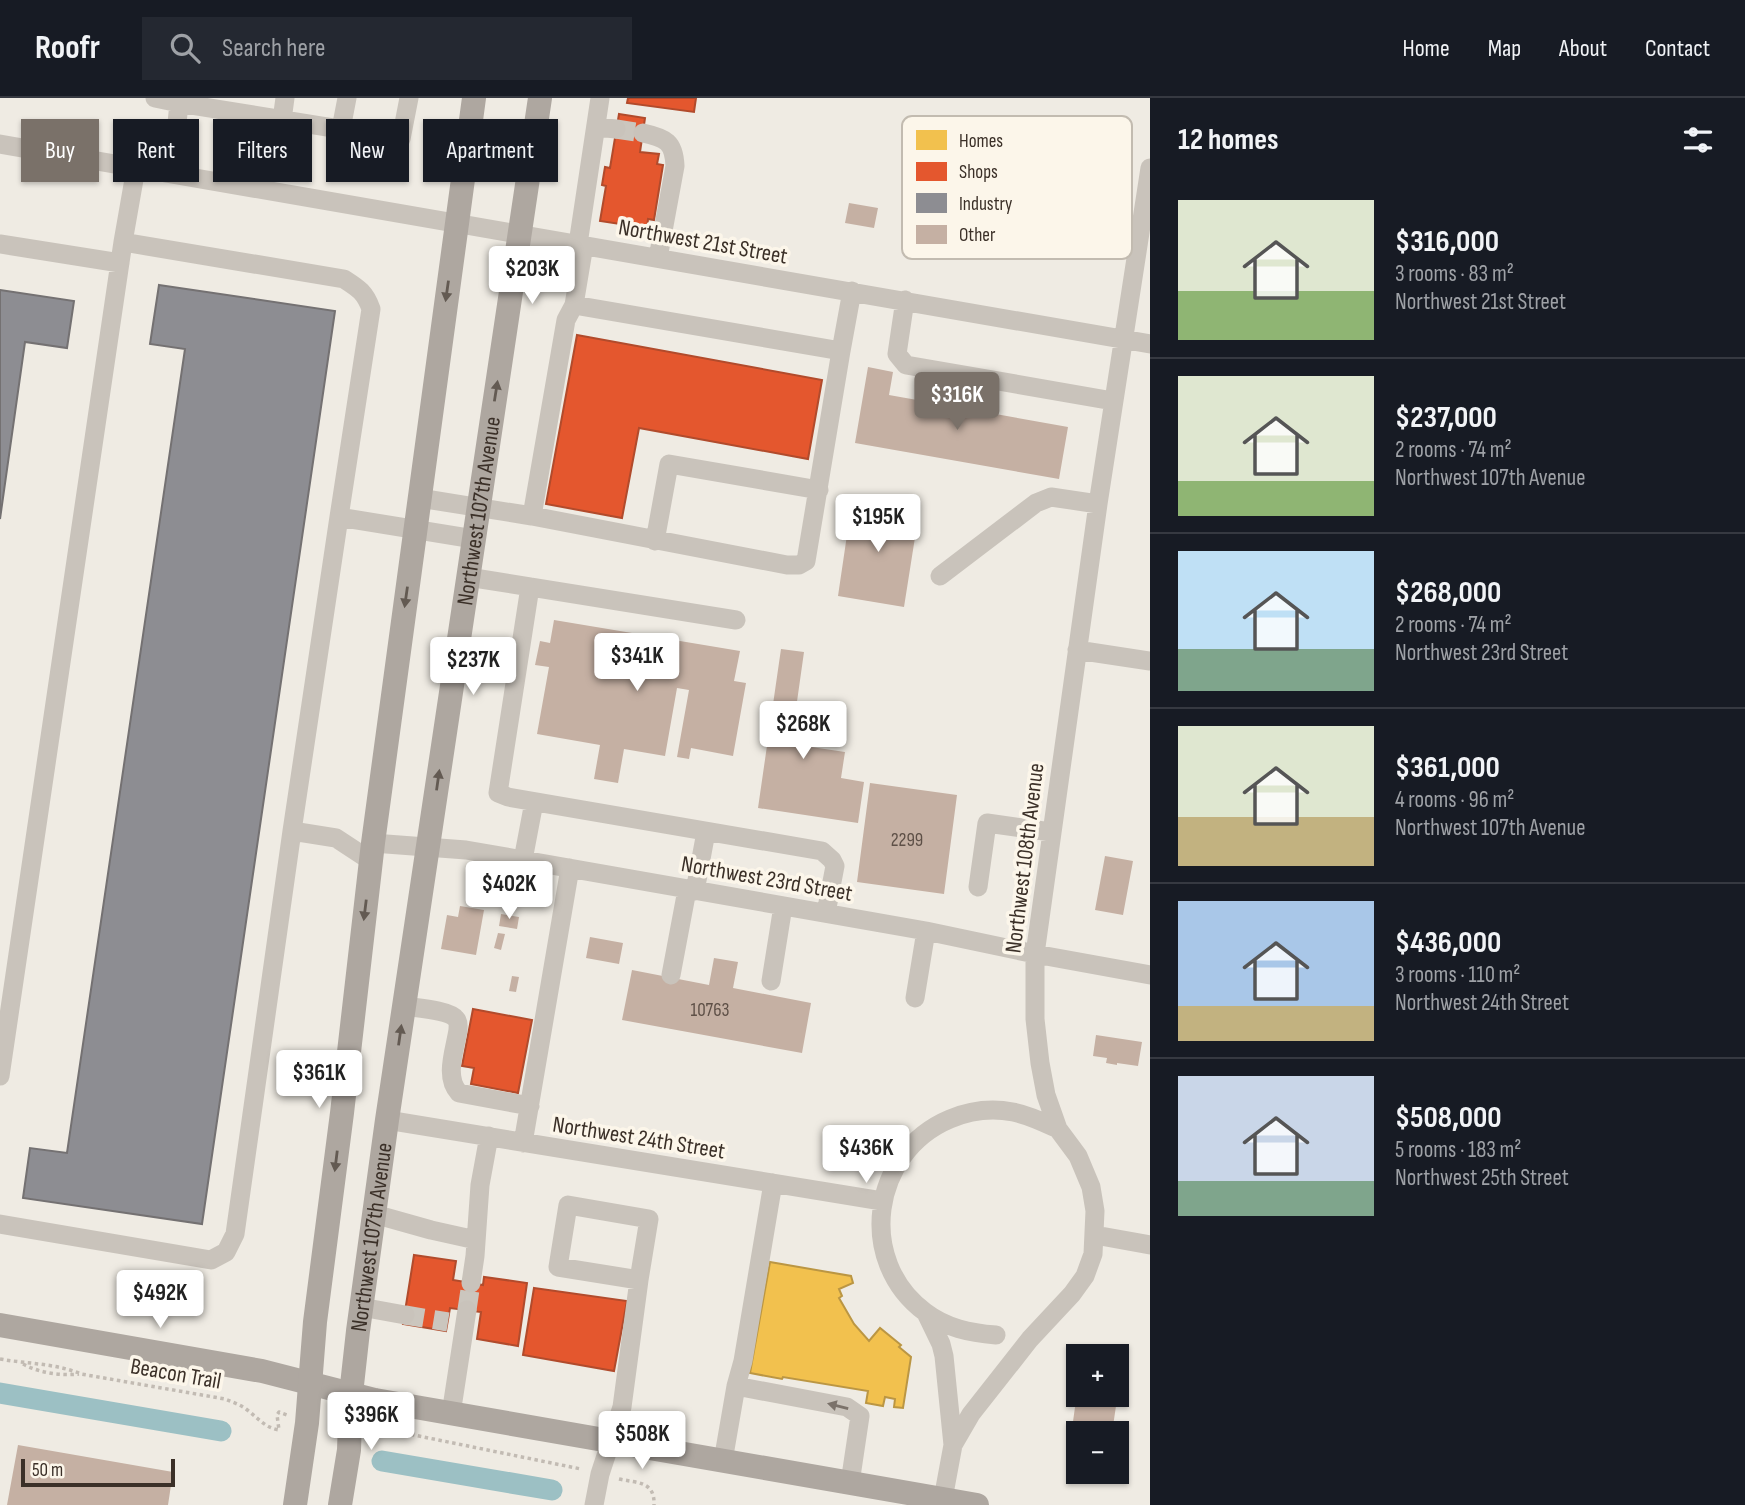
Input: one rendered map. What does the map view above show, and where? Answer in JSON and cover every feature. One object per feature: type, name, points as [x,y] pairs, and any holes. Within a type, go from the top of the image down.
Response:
[{"type":"main road","name":"Northwest 107th Avenue","points":[[295,1505],[307,1423],[315,1322],[372,852],[474,98]]},
{"type":"main road","name":"Northwest 107th Avenue","points":[[340,1505],[349,1450],[351,1394],[361,1307],[387,1120],[540,98]]},
{"type":"main road","points":[[0,1325],[262,1371],[374,1400],[976,1505]]},
{"type":"street","points":[[155,98],[227,104],[279,119]]},
{"type":"street","points":[[282,119],[285,98]]},
{"type":"street","points":[[343,119],[347,98]]},
{"type":"street","points":[[405,119],[409,98]]},
{"type":"street","points":[[532,516],[566,320],[574,305],[600,98]]},
{"type":"street","points":[[176,119],[177,101]]},
{"type":"street","points":[[596,127],[616,129]]},
{"type":"street","points":[[643,133],[662,139],[671,146],[674,153],[675,166],[658,258]]},
{"type":"street","name":"Northwest 21st Street","points":[[0,144],[113,164]]},
{"type":"street","name":"Northwest 108th Avenue","points":[[943,1499],[953,1445],[971,1414],[1030,1339],[1072,1294],[1085,1276],[1093,1254],[1095,1211],[1091,1187],[1078,1156],[1058,1129],[1046,1096],[1035,1019],[1035,954],[1113,401],[1150,168]]},
{"type":"street","name":"Northwest 21st Street","points":[[199,179],[1150,344]]},
{"type":"street","points":[[0,1076],[134,182]]},
{"type":"street","points":[[0,1224],[211,1260],[226,1252],[234,1234],[371,309],[367,297],[344,279],[123,242]]},
{"type":"street","points":[[0,244],[120,262]]},
{"type":"street","points":[[419,498],[799,565],[806,561],[852,291]]},
{"type":"street","points":[[905,300],[897,354],[906,365],[1113,401]]},
{"type":"street","points":[[574,305],[841,351]]},
{"type":"street","points":[[655,541],[669,464],[818,490]]},
{"type":"street","points":[[940,576],[1036,503],[1051,497],[1098,504]]},
{"type":"street","points":[[339,517],[474,539]]},
{"type":"street","points":[[468,577],[736,620]]},
{"type":"street","points":[[530,587],[498,793],[534,802],[822,852],[827,854],[835,866],[826,913]]},
{"type":"street","points":[[1077,650],[1150,661]]},
{"type":"street","points":[[523,860],[534,802]]},
{"type":"street","points":[[978,887],[987,822],[1051,832]]},
{"type":"street","points":[[292,831],[336,838],[372,852]]},
{"type":"street","points":[[671,975],[706,832]]},
{"type":"street","name":"Northwest 23rd Street","points":[[372,852],[428,848],[467,850],[926,930],[1150,975]]},
{"type":"street","points":[[523,1143],[570,868]]},
{"type":"street","points":[[771,981],[783,906]]},
{"type":"street","points":[[915,998],[926,930]]},
{"type":"street","points":[[404,1006],[446,1013],[456,1018],[458,1030],[450,1077],[459,1093],[530,1106]]},
{"type":"street","points":[[996,1335],[971,1333],[947,1325],[925,1312],[907,1295],[893,1274],[884,1251],[880,1226],[890,1177],[902,1156],[919,1138],[939,1124],[962,1114],[987,1110],[1012,1112],[1035,1118],[1058,1129]]},
{"type":"street","name":"Northwest 24th Street","points":[[387,1120],[883,1201]]},
{"type":"street","points":[[471,1283],[480,1185],[489,1136]]},
{"type":"street","points":[[723,1461],[773,1183]]},
{"type":"street","points":[[594,1505],[597,1486],[622,1408],[649,1219],[568,1205],[558,1267],[639,1280]]},
{"type":"street","points":[[374,1214],[476,1240]]},
{"type":"street","points":[[1095,1235],[1150,1245]]},
{"type":"street","points":[[361,1307],[405,1315]]},
{"type":"street","points":[[925,1312],[944,1356],[953,1445]]},
{"type":"street","points":[[451,1414],[460,1319]]},
{"type":"street","points":[[736,1386],[847,1407],[860,1416],[850,1483]]},
{"type":"path","name":"Beacon Trail","points":[[0,1359],[21,1363],[33,1370],[66,1376],[81,1374],[225,1399],[242,1406],[269,1429],[279,1430],[276,1415],[279,1412]]},
{"type":"path","points":[[367,1445],[381,1434],[399,1433],[580,1469]]},
{"type":"path","points":[[615,1478],[650,1488],[654,1505]]},
{"type":"building: Homes","points":[[770,1262],[851,1276],[853,1283],[839,1289],[842,1296],[839,1298],[854,1324],[869,1341],[880,1328],[911,1357],[903,1408],[894,1407],[895,1399],[885,1397],[883,1406],[866,1403],[868,1391],[750,1373]]},
{"type":"building: Shops","points":[[628,98],[696,98],[694,112],[627,103]]},
{"type":"building: Shops","points":[[619,114],[645,118],[640,152],[659,154],[657,164],[663,165],[654,220],[648,219],[647,228],[600,221],[606,186],[602,185],[605,167],[610,168]]},
{"type":"building: Shops","points":[[577,335],[822,380],[808,459],[639,428],[622,518],[546,504]]},
{"type":"building: Shops","points":[[473,1009],[532,1020],[518,1093],[471,1084],[474,1068],[462,1066]]},
{"type":"building: Shops","points":[[414,1255],[456,1261],[453,1280],[483,1285],[484,1277],[527,1283],[518,1346],[477,1339],[481,1312],[450,1308],[446,1331],[403,1324]]},
{"type":"building: Shops","points":[[534,1288],[627,1301],[614,1371],[523,1355]]},
{"type":"building: Industry","points":[[159,285],[335,311],[202,1224],[23,1198],[30,1148],[67,1153],[185,349],[150,344]]},
{"type":"building: Industry","points":[[0,290],[74,301],[67,348],[25,342],[0,519]]},
{"type":"building: Other","points":[[849,203],[878,208],[874,228],[845,223]]},
{"type":"building: Other","points":[[868,367],[893,372],[889,395],[1068,427],[1059,479],[855,443]]},
{"type":"building: Other","points":[[852,501],[919,512],[904,607],[838,596]]},
{"type":"building: Other","points":[[554,620],[740,651],[734,681],[746,683],[733,756],[691,748],[689,759],[677,757],[689,690],[677,688],[665,756],[624,749],[618,783],[594,779],[600,745],[537,734],[549,667],[535,665],[540,641],[550,643]]},
{"type":"building: Other","points":[[781,649],[804,652],[791,744],[845,752],[841,778],[864,782],[858,823],[758,808]]},
{"type":"building: Other","points":[[870,783],[957,795],[944,894],[857,882]]},
{"type":"building: Other","points":[[1105,856],[1133,861],[1123,915],[1095,910]]},
{"type":"building: Other","points":[[460,906],[484,910],[476,955],[441,949],[447,915],[458,917]]},
{"type":"building: Other","points":[[501,914],[519,917],[517,929],[499,926]]},
{"type":"building: Other","points":[[498,933],[505,934],[501,950],[494,948]]},
{"type":"building: Other","points":[[590,937],[623,943],[619,964],[586,958]]},
{"type":"building: Other","points":[[714,958],[738,962],[733,988],[811,1003],[802,1053],[622,1020],[632,970],[709,985]]},
{"type":"building: Other","points":[[512,976],[519,977],[516,992],[509,991]]},
{"type":"building: Other","points":[[1096,1035],[1142,1042],[1138,1066],[1106,1063],[1107,1058],[1093,1056]]},
{"type":"building: Other","points":[[1075,1407],[1116,1407],[1114,1421],[1073,1421]]},
{"type":"building: Other","points":[[18,1445],[173,1472],[168,1505],[7,1505]]},
{"type":"waterway","points":[[0,1393],[221,1431]]},
{"type":"waterway","points":[[382,1461],[552,1490]]},
{"type":"tunnel","points":[[616,129],[643,133]]},
{"type":"tunnel","points":[[467,1310],[471,1283]]},
{"type":"tunnel","points":[[405,1315],[448,1322]]}]
